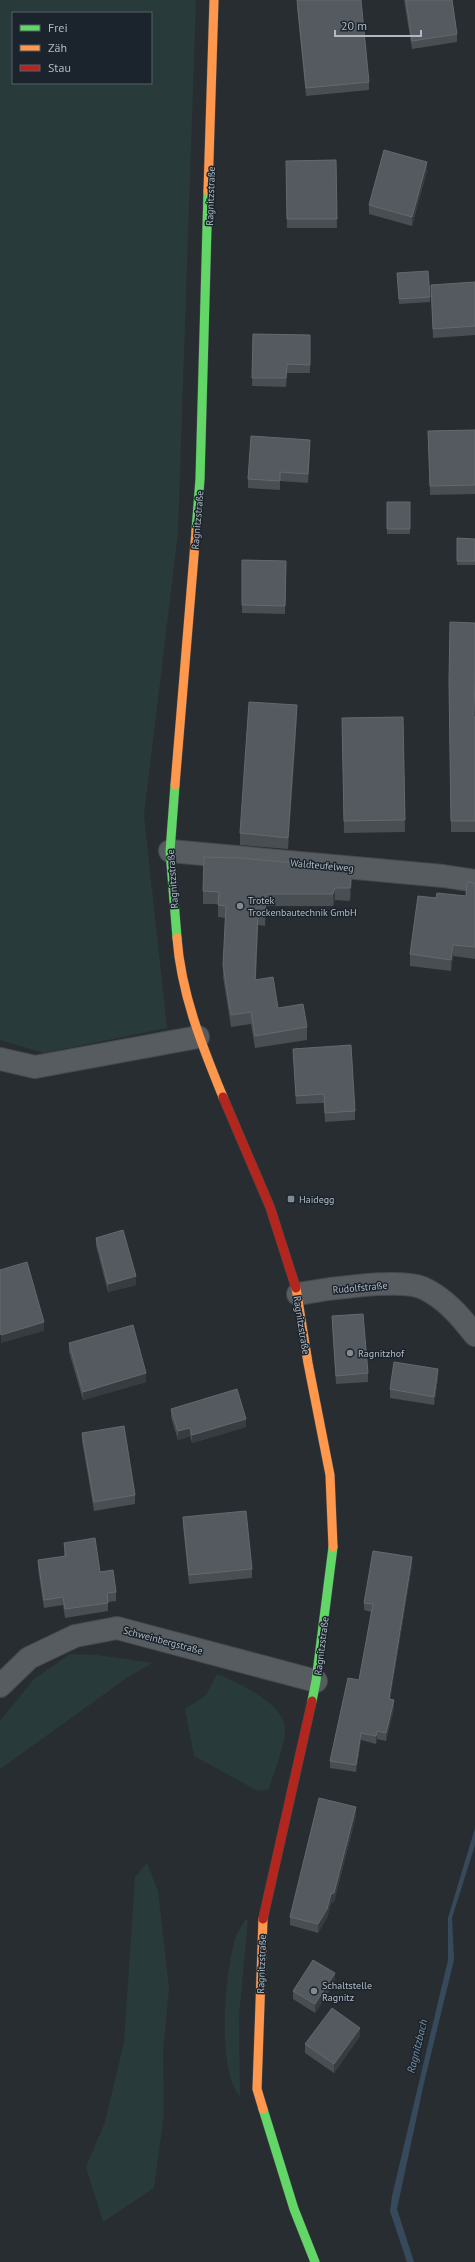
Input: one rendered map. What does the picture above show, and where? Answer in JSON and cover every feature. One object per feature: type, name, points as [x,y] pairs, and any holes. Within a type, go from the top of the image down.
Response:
[{"type":"main road","name":"Ragnitzstraße","points":[[214,0],[200,479],[170,851],[178,955],[198,1037],[270,1207],[298,1294],[308,1363],[330,1475],[333,1548],[316,1681],[263,1916],[257,2089],[294,2209],[315,2262]]},
{"type":"street","name":"Waldteufelweg","points":[[170,851],[443,876],[475,881]]},
{"type":"street","points":[[0,1059],[35,1067],[198,1037]]},
{"type":"street","name":"Rudolfstraße","points":[[298,1294],[383,1283],[422,1287],[454,1309],[475,1335]]},
{"type":"street","name":"Schweinbergstraße","points":[[0,1686],[29,1658],[74,1636],[117,1628],[316,1681]]},
{"type":"shaded area","points":[[0,0],[196,0],[178,533],[144,815],[167,1028],[44,1053],[0,1040]]},
{"type":"shaded area","points":[[70,1654],[97,1655],[153,1663],[131,1675],[0,1769],[0,1721],[34,1679]]},
{"type":"shaded area","points":[[217,1674],[258,1694],[276,1710],[282,1718],[285,1727],[284,1740],[269,1789],[258,1791],[194,1756],[185,1709],[206,1695]]},
{"type":"shaded area","points":[[147,1863],[158,1891],[169,1988],[163,2053],[164,2114],[154,2188],[103,2222],[86,2167],[105,2122],[124,2042],[135,1877]]},
{"type":"shaded area","points":[[248,1919],[239,2017],[240,2097],[232,2083],[228,2065],[225,2043],[226,1997],[231,1955],[235,1939],[245,1920]]},
{"type":"water","name":"Ragnitzbach","points":[[475,1828],[475,1845],[452,1918],[454,1960],[424,2083],[397,2209],[414,2262],[407,2262],[390,2211],[392,2196],[448,1960],[448,1918]]},
{"type":"building","points":[[297,0],[361,0],[369,82],[306,88]]},
{"type":"building","points":[[406,0],[452,0],[457,34],[412,41]]},
{"type":"building","points":[[384,150],[427,162],[412,217],[369,205]]},
{"type":"building","points":[[336,160],[337,219],[287,219],[286,161]]},
{"type":"building","points":[[428,271],[430,297],[399,299],[397,273]]},
{"type":"building","points":[[475,282],[475,326],[433,329],[431,285]]},
{"type":"building","points":[[253,334],[310,335],[310,365],[287,364],[286,378],[252,378]]},
{"type":"building","points":[[475,430],[475,485],[430,486],[428,431]]},
{"type":"building","points":[[251,436],[310,440],[308,474],[280,472],[280,481],[248,479]]},
{"type":"building","points":[[387,502],[410,502],[410,529],[387,529]]},
{"type":"building","points":[[457,538],[475,539],[475,561],[457,561]]},
{"type":"building","points":[[242,560],[286,561],[285,606],[242,605]]},
{"type":"building","points":[[450,622],[475,623],[475,821],[451,821],[449,682]]},
{"type":"building","points":[[249,702],[297,705],[288,838],[240,833]]},
{"type":"building","points":[[403,717],[405,820],[344,821],[342,718]]},
{"type":"building","points":[[204,857],[239,858],[352,868],[350,888],[335,888],[333,894],[266,894],[265,914],[258,913],[255,980],[273,977],[278,1008],[303,1004],[307,1027],[255,1036],[251,1012],[231,1015],[223,965],[226,906],[218,905],[219,892],[203,891]]},
{"type":"building","points":[[467,882],[475,883],[475,947],[453,945],[451,960],[410,954],[418,896],[436,898],[437,893],[466,896]]},
{"type":"building","points":[[351,1045],[355,1111],[325,1113],[324,1094],[296,1096],[293,1049]]},
{"type":"building","points":[[123,1230],[136,1276],[108,1284],[96,1238]]},
{"type":"building","points":[[27,1262],[44,1322],[1,1335],[0,1270]]},
{"type":"building","name":"Ragnitzhof","points":[[363,1314],[368,1373],[336,1376],[332,1316]]},
{"type":"building","points":[[133,1325],[146,1373],[83,1392],[69,1343]]},
{"type":"building","points":[[394,1362],[438,1369],[434,1397],[390,1389]]},
{"type":"building","points":[[237,1389],[246,1419],[192,1435],[190,1428],[178,1431],[171,1409]]},
{"type":"building","points":[[124,1426],[135,1495],[94,1502],[82,1433]]},
{"type":"building","points":[[246,1511],[252,1569],[189,1575],[183,1517]]},
{"type":"building","points":[[95,1538],[100,1572],[113,1570],[116,1592],[107,1593],[108,1603],[65,1609],[63,1597],[44,1600],[38,1560],[66,1556],[64,1543]]},
{"type":"building","points":[[373,1551],[412,1557],[389,1699],[394,1700],[386,1733],[377,1731],[376,1736],[361,1733],[356,1765],[330,1761],[348,1678],[359,1680],[373,1604],[364,1603]]},
{"type":"building","points":[[319,1798],[356,1807],[334,1893],[331,1894],[327,1909],[318,1924],[290,1917]]},
{"type":"building","name":"Schaltstelle Ragnitz","points":[[313,1960],[335,1973],[315,2004],[293,1991]]},
{"type":"building","points":[[332,2008],[360,2028],[334,2064],[305,2044]]},
{"type":"traffic: fast","points":[[196,531],[200,479],[208,191]]},
{"type":"traffic: fast","points":[[175,785],[170,851],[177,938]]},
{"type":"traffic: fast","points":[[312,1701],[316,1681],[333,1547]]},
{"type":"traffic: fast","points":[[263,2109],[294,2209],[315,2262]]},
{"type":"traffic: slow","points":[[208,191],[214,0]]},
{"type":"traffic: slow","points":[[175,785],[196,531]]},
{"type":"traffic: slow","points":[[177,938],[179,959],[188,999],[200,1039],[223,1097]]},
{"type":"traffic: slow","points":[[296,1288],[308,1363],[330,1475],[333,1547]]},
{"type":"traffic: slow","points":[[263,1919],[257,2089],[263,2109]]},
{"type":"traffic: jam","points":[[223,1097],[270,1207],[296,1288]]},
{"type":"traffic: jam","points":[[263,1919],[312,1701]]},
{"type":"place","name":"Trotek Trockenbautechnik GmbH","points":[[240,906]]},
{"type":"place","name":"Haidegg","points":[[291,1199]]},
{"type":"place","name":"Ragnitzhof","points":[[350,1353]]},
{"type":"place","name":"Schaltstelle Ragnitz","points":[[314,1991]]}]
